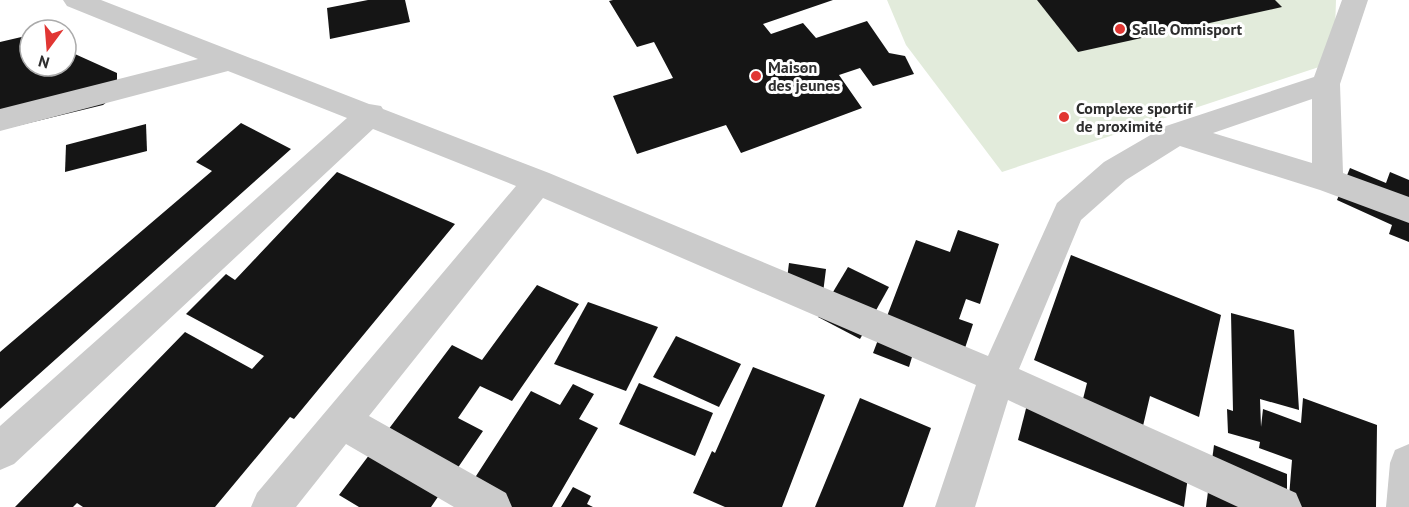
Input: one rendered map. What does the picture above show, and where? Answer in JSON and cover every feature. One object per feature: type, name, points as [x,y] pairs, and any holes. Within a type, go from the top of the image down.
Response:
[{"type":"street","points":[[76,0],[371,114],[538,182],[997,377],[1282,507]]},
{"type":"street","points":[[1328,180],[1326,84],[1355,0]]},
{"type":"street","points":[[0,120],[231,60]]},
{"type":"street","points":[[955,507],[997,377],[1068,212],[1115,171],[1177,134],[1326,84]]},
{"type":"street","points":[[0,451],[371,114]]},
{"type":"street","points":[[1177,134],[1328,180],[1409,210]]},
{"type":"street","points":[[271,507],[538,182]]},
{"type":"street","points":[[343,422],[492,507]]},
{"type":"street","points":[[1406,507],[1409,463]]},
{"type":"green space","name":"Complexe sportif de proximité","points":[[887,0],[1336,0],[1334,62],[1002,172],[906,45]]},
{"type":"building","points":[[368,0],[405,0],[410,22],[330,39],[327,8]]},
{"type":"building","name":"Maison des jeunes","points":[[833,0],[763,24],[771,34],[803,23],[816,38],[867,21],[889,53],[905,56],[914,74],[873,86],[860,68],[839,75],[862,108],[741,153],[726,125],[637,154],[613,96],[673,78],[654,42],[637,47],[609,1]]},
{"type":"building","name":"Salle Omnisport","points":[[1037,0],[1275,0],[1282,7],[1078,52]]},
{"type":"building","points":[[18,38],[18,78],[78,78],[78,55],[117,73],[117,94],[103,105],[0,130],[0,42]]},
{"type":"building","points":[[241,123],[291,149],[0,409],[0,352],[212,171],[196,162]]},
{"type":"building","points":[[146,124],[147,151],[65,172],[66,145]]},
{"type":"building","points":[[1350,168],[1386,183],[1390,172],[1409,180],[1409,242],[1389,234],[1392,225],[1337,200]]},
{"type":"building","points":[[337,172],[455,224],[294,419],[290,417],[215,507],[83,507],[77,503],[73,507],[15,507],[185,332],[252,369],[264,356],[186,314],[226,274],[235,280]]},
{"type":"building","points":[[958,230],[999,244],[980,304],[966,299],[959,319],[973,324],[964,351],[912,357],[909,367],[873,353],[916,240],[950,252]]},
{"type":"building","points":[[1071,255],[1221,315],[1199,417],[1150,396],[1143,426],[1083,399],[1087,383],[1034,360]]},
{"type":"building","points":[[789,263],[826,269],[823,293],[786,287]]},
{"type":"building","points":[[848,267],[889,287],[860,339],[818,317]]},
{"type":"building","points":[[537,285],[579,304],[512,401],[480,386],[458,418],[483,431],[431,507],[359,507],[339,495],[452,345],[482,360]]},
{"type":"building","points":[[588,302],[658,327],[626,391],[554,364]]},
{"type":"building","points":[[1231,313],[1294,330],[1299,410],[1260,399],[1261,427],[1263,409],[1301,423],[1303,398],[1377,425],[1376,507],[1261,507],[1289,497],[1292,460],[1259,448],[1260,442],[1228,433],[1227,409],[1233,411]]},
{"type":"building","points":[[676,336],[741,364],[719,407],[653,377]]},
{"type":"building","points":[[753,367],[825,395],[782,507],[725,507],[693,493],[712,451],[715,453]]},
{"type":"building","points":[[639,383],[713,413],[695,456],[619,424]]},
{"type":"building","points":[[573,384],[594,394],[579,419],[598,428],[552,507],[456,507],[531,391],[560,405]]},
{"type":"building","points":[[1031,389],[1191,453],[1184,507],[1018,440]]},
{"type":"building","points":[[860,398],[931,428],[903,507],[815,507]]},
{"type":"building","points":[[1214,445],[1287,474],[1287,490],[1251,507],[1206,507]]},
{"type":"building","points":[[573,487],[591,496],[587,504],[593,507],[561,507]]},
{"type":"place","name":"Salle Omnisport","points":[[1120,29]]},
{"type":"place","name":"Maison des jeunes","points":[[756,76]]},
{"type":"place","name":"Complexe sportif de proximité","points":[[1064,117]]}]
